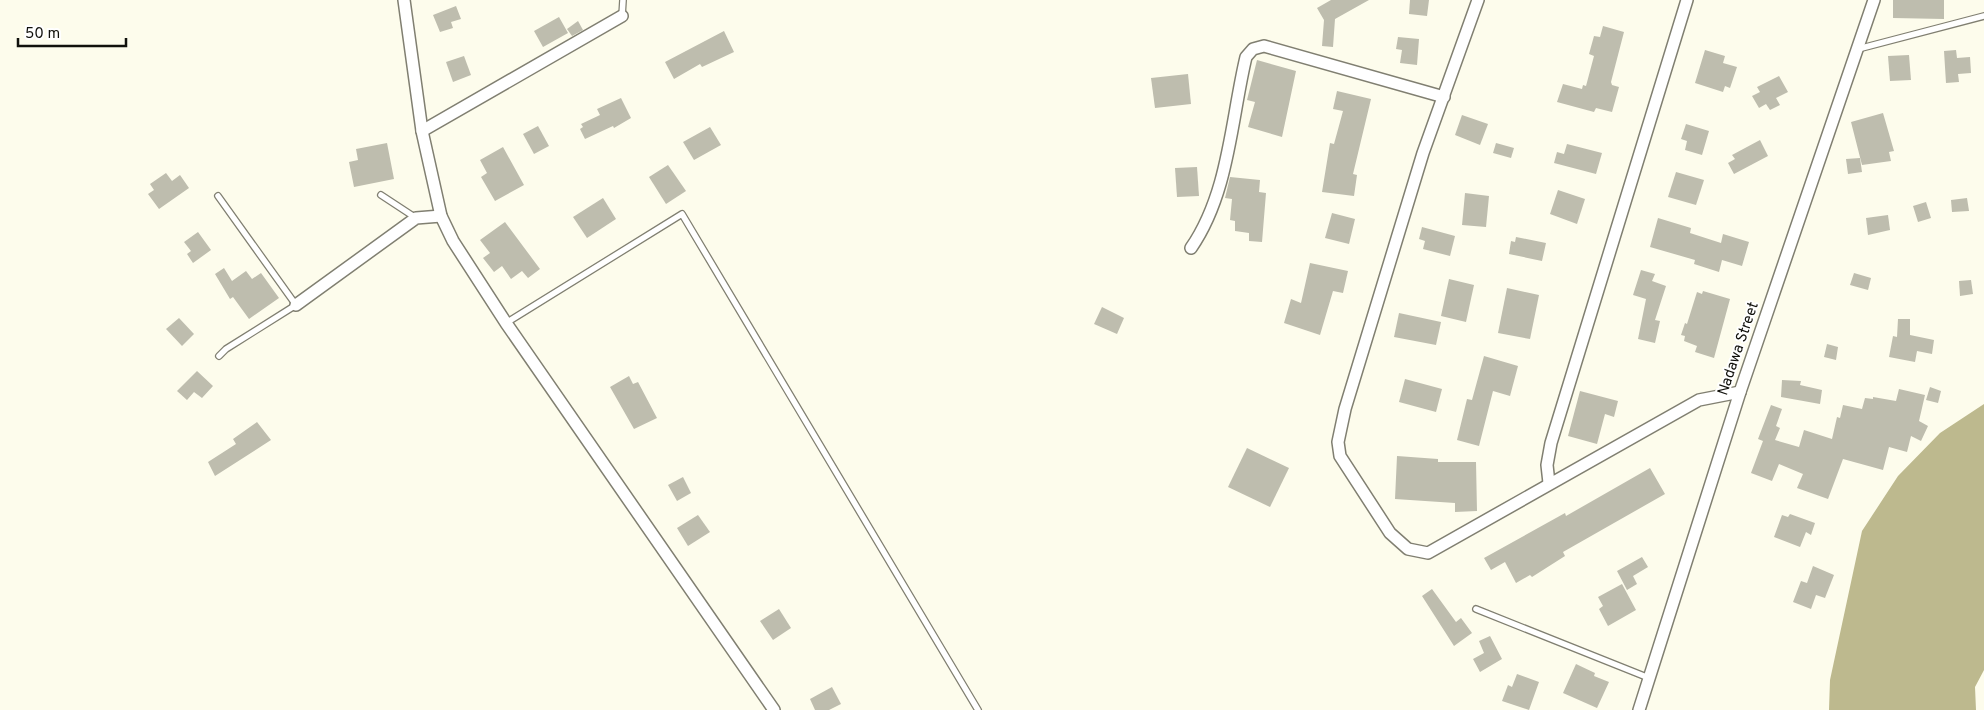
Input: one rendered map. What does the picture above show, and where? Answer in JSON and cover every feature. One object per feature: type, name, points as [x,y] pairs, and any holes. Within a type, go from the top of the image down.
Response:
[{"type":"street","points":[[404,0],[422,132],[440,216],[453,241],[506,322],[774,710]]},
{"type":"street","points":[[1478,0],[1423,153],[1345,409],[1338,442],[1340,456],[1390,532],[1408,549],[1428,553],[1549,483],[1603,456],[1699,400],[1740,392]]},
{"type":"street","points":[[1549,483],[1547,465],[1551,443],[1687,0]]},
{"type":"street","name":"Nadawa Street","points":[[1639,710],[1740,392],[1874,0]]},
{"type":"street","points":[[422,132],[622,16]]},
{"type":"street","points":[[1191,248],[1201,233],[1218,192],[1246,57],[1253,49],[1264,46],[1444,97]]},
{"type":"street","points":[[296,305],[416,218],[440,216]]},
{"type":"lane","points":[[622,16],[623,0]]},
{"type":"lane","points":[[1858,48],[1984,16]]},
{"type":"lane","points":[[381,195],[416,218]]},
{"type":"lane","points":[[218,196],[296,305],[226,349],[219,356]]},
{"type":"lane","points":[[506,322],[682,214],[978,710]]},
{"type":"lane","points":[[1476,609],[1649,678]]},
{"type":"shaded area","points":[[1984,404],[1984,670],[1975,687],[1976,710],[1829,710],[1830,680],[1862,531],[1898,476],[1940,433]]},
{"type":"building","points":[[1331,0],[1369,0],[1335,19],[1333,47],[1322,46],[1324,20],[1317,8]]},
{"type":"building","points":[[1410,0],[1429,0],[1427,16],[1409,14]]},
{"type":"building","points":[[1893,0],[1944,0],[1944,19],[1893,18]]},
{"type":"building","points":[[456,6],[461,19],[451,22],[453,28],[440,32],[433,15]]},
{"type":"building","points":[[559,17],[568,33],[543,47],[534,31]]},
{"type":"building","points":[[578,21],[583,30],[572,36],[567,29]]},
{"type":"building","points":[[1603,26],[1624,32],[1611,82],[1612,85],[1619,87],[1612,112],[1596,108],[1594,112],[1557,102],[1563,84],[1582,89],[1583,85],[1586,86],[1594,56],[1589,54],[1594,36],[1600,37]]},
{"type":"building","points":[[724,31],[734,52],[702,67],[700,64],[674,79],[665,62]]},
{"type":"building","points":[[1398,37],[1419,39],[1417,65],[1400,63],[1402,50],[1396,49]]},
{"type":"building","points":[[1705,50],[1725,56],[1723,63],[1737,67],[1730,88],[1725,86],[1723,92],[1695,83]]},
{"type":"building","points":[[1956,50],[1957,58],[1970,57],[1971,73],[1958,74],[1959,82],[1946,83],[1944,51]]},
{"type":"building","points":[[1909,55],[1911,80],[1890,81],[1888,56]]},
{"type":"building","points":[[464,56],[471,75],[453,82],[446,62]]},
{"type":"building","points":[[1257,60],[1296,71],[1282,137],[1248,127],[1255,102],[1247,100]]},
{"type":"building","points":[[1188,74],[1191,104],[1155,108],[1151,78]]},
{"type":"building","points":[[1779,76],[1788,92],[1776,98],[1780,105],[1770,110],[1766,104],[1759,108],[1752,96],[1760,92],[1757,87]]},
{"type":"building","points":[[1337,91],[1371,99],[1353,174],[1357,175],[1354,196],[1322,192],[1330,143],[1334,144],[1343,111],[1333,109]]},
{"type":"building","points":[[621,98],[631,118],[614,128],[613,126],[585,139],[580,129],[583,127],[581,124],[600,115],[597,109]]},
{"type":"building","points":[[1883,113],[1894,151],[1889,152],[1891,161],[1862,165],[1851,122]]},
{"type":"building","points":[[1462,115],[1488,124],[1480,145],[1455,135]]},
{"type":"building","points":[[1686,124],[1709,131],[1702,155],[1685,150],[1687,141],[1681,139]]},
{"type":"building","points":[[538,126],[549,146],[534,154],[523,134]]},
{"type":"building","points":[[710,127],[721,145],[694,160],[683,142]]},
{"type":"building","points":[[1760,140],[1768,156],[1734,174],[1728,163],[1735,159],[1732,155]]},
{"type":"building","points":[[387,143],[394,179],[354,187],[349,162],[358,160],[356,149]]},
{"type":"building","points":[[1496,143],[1514,148],[1511,158],[1493,153]]},
{"type":"building","points":[[1567,144],[1602,153],[1596,174],[1554,163],[1557,152],[1564,154]]},
{"type":"building","points":[[503,147],[524,185],[495,201],[481,177],[487,173],[480,160]]},
{"type":"building","points":[[1860,158],[1862,172],[1848,174],[1846,159]]},
{"type":"building","points":[[668,165],[686,191],[666,204],[649,177]]},
{"type":"building","points":[[1197,167],[1199,196],[1177,197],[1175,168]]},
{"type":"building","points":[[1676,172],[1704,180],[1696,205],[1668,197]]},
{"type":"building","points":[[166,173],[172,181],[180,175],[189,188],[159,209],[148,194],[154,190],[150,184]]},
{"type":"building","points":[[1230,177],[1260,180],[1259,192],[1266,193],[1262,242],[1249,241],[1249,233],[1235,231],[1235,221],[1230,220],[1232,199],[1225,198]]},
{"type":"building","points":[[1558,190],[1585,199],[1577,224],[1550,214]]},
{"type":"building","points":[[1465,193],[1489,196],[1486,227],[1462,225]]},
{"type":"building","points":[[603,198],[616,219],[587,238],[573,217]]},
{"type":"building","points":[[1967,198],[1969,211],[1952,212],[1951,200]]},
{"type":"building","points":[[1926,202],[1931,218],[1918,222],[1913,206]]},
{"type":"building","points":[[1332,213],[1355,219],[1349,244],[1325,238]]},
{"type":"building","points":[[1888,215],[1890,230],[1868,235],[1866,218]]},
{"type":"building","points":[[1658,218],[1691,228],[1690,233],[1721,243],[1723,234],[1749,242],[1742,266],[1722,260],[1719,272],[1694,264],[1695,260],[1650,247]]},
{"type":"building","points":[[505,222],[540,269],[528,278],[522,271],[511,279],[502,266],[494,272],[483,258],[490,253],[480,240]]},
{"type":"building","points":[[1422,227],[1455,236],[1450,256],[1423,249],[1425,241],[1419,239]]},
{"type":"building","points":[[198,232],[211,250],[193,263],[187,254],[191,251],[184,242]]},
{"type":"building","points":[[1516,237],[1546,243],[1542,261],[1509,254],[1511,241],[1515,242]]},
{"type":"building","points":[[1310,263],[1348,271],[1343,293],[1333,291],[1320,335],[1284,323],[1291,299],[1301,303]]},
{"type":"building","points":[[224,268],[232,281],[246,271],[252,279],[261,273],[279,298],[249,319],[233,297],[230,299],[215,274]]},
{"type":"building","points":[[1641,270],[1655,274],[1652,281],[1666,286],[1655,320],[1660,321],[1655,343],[1638,339],[1646,299],[1633,295]]},
{"type":"building","points":[[1854,273],[1871,278],[1868,290],[1850,285]]},
{"type":"building","points":[[1449,279],[1474,285],[1466,322],[1441,316]]},
{"type":"building","points":[[1971,280],[1973,294],[1960,296],[1959,281]]},
{"type":"building","points":[[1507,288],[1539,295],[1530,339],[1498,333]]},
{"type":"building","points":[[1703,291],[1730,299],[1714,358],[1695,352],[1697,346],[1684,341],[1685,336],[1681,335],[1685,323],[1687,324],[1697,292],[1702,294]]},
{"type":"building","points":[[1102,307],[1124,318],[1117,334],[1094,324]]},
{"type":"building","points":[[1399,313],[1441,322],[1436,345],[1394,337]]},
{"type":"building","points":[[179,318],[194,334],[182,346],[166,329]]},
{"type":"building","points":[[1898,319],[1910,319],[1910,335],[1934,340],[1932,354],[1917,351],[1915,362],[1889,357],[1893,336],[1897,337]]},
{"type":"building","points":[[1827,344],[1838,347],[1836,360],[1824,357]]},
{"type":"building","points":[[1484,356],[1518,366],[1510,396],[1493,391],[1479,446],[1457,440],[1467,399],[1472,400]]},
{"type":"building","points":[[197,371],[213,386],[202,398],[194,392],[187,400],[177,391]]},
{"type":"building","points":[[629,376],[633,384],[638,382],[657,418],[634,429],[610,387]]},
{"type":"building","points":[[1405,379],[1442,389],[1436,412],[1399,402]]},
{"type":"building","points":[[1782,380],[1801,381],[1800,385],[1822,390],[1820,404],[1781,397]]},
{"type":"building","points":[[1930,387],[1941,391],[1938,403],[1926,400]]},
{"type":"building","points":[[1899,389],[1925,395],[1919,421],[1928,426],[1921,441],[1911,436],[1907,452],[1889,447],[1883,470],[1843,459],[1828,499],[1797,488],[1803,474],[1779,464],[1772,481],[1751,473],[1763,441],[1758,439],[1771,405],[1782,409],[1776,426],[1780,428],[1775,440],[1799,447],[1804,430],[1832,439],[1837,417],[1840,418],[1843,405],[1862,409],[1865,398],[1873,399],[1873,397],[1896,401]]},
{"type":"building","points":[[1580,391],[1618,401],[1614,417],[1605,414],[1597,444],[1568,436]]},
{"type":"building","points":[[257,422],[271,440],[215,476],[208,462],[236,444],[233,439]]},
{"type":"building","points":[[1247,448],[1289,468],[1270,507],[1228,487]]},
{"type":"building","points":[[1397,456],[1438,459],[1438,462],[1476,462],[1477,511],[1455,512],[1455,503],[1395,499]]},
{"type":"building","points":[[1650,468],[1665,494],[1563,552],[1565,556],[1532,577],[1530,575],[1516,583],[1505,562],[1491,570],[1484,558],[1565,513],[1566,516]]},
{"type":"building","points":[[683,477],[691,493],[677,501],[668,485]]},
{"type":"building","points":[[1790,514],[1815,523],[1811,535],[1806,532],[1800,547],[1774,537],[1782,515],[1788,517]]},
{"type":"building","points":[[698,515],[710,532],[688,546],[677,528]]},
{"type":"building","points":[[1642,557],[1648,567],[1633,576],[1637,584],[1627,590],[1617,571]]},
{"type":"building","points":[[1813,566],[1834,575],[1825,598],[1816,595],[1811,609],[1793,602],[1801,581],[1807,583]]},
{"type":"building","points":[[1622,584],[1636,610],[1608,626],[1599,609],[1603,606],[1598,597]]},
{"type":"building","points":[[1432,589],[1456,622],[1461,618],[1472,633],[1454,646],[1422,596]]},
{"type":"building","points":[[779,609],[791,628],[773,640],[760,621]]},
{"type":"building","points":[[1490,636],[1502,659],[1480,672],[1473,659],[1484,653],[1479,641]]},
{"type":"building","points":[[1576,664],[1595,673],[1594,676],[1609,682],[1597,708],[1563,693]]},
{"type":"building","points":[[1517,674],[1539,682],[1529,710],[1502,701],[1508,685],[1512,687]]},
{"type":"building","points":[[832,687],[841,704],[829,710],[815,710],[810,699]]}]
